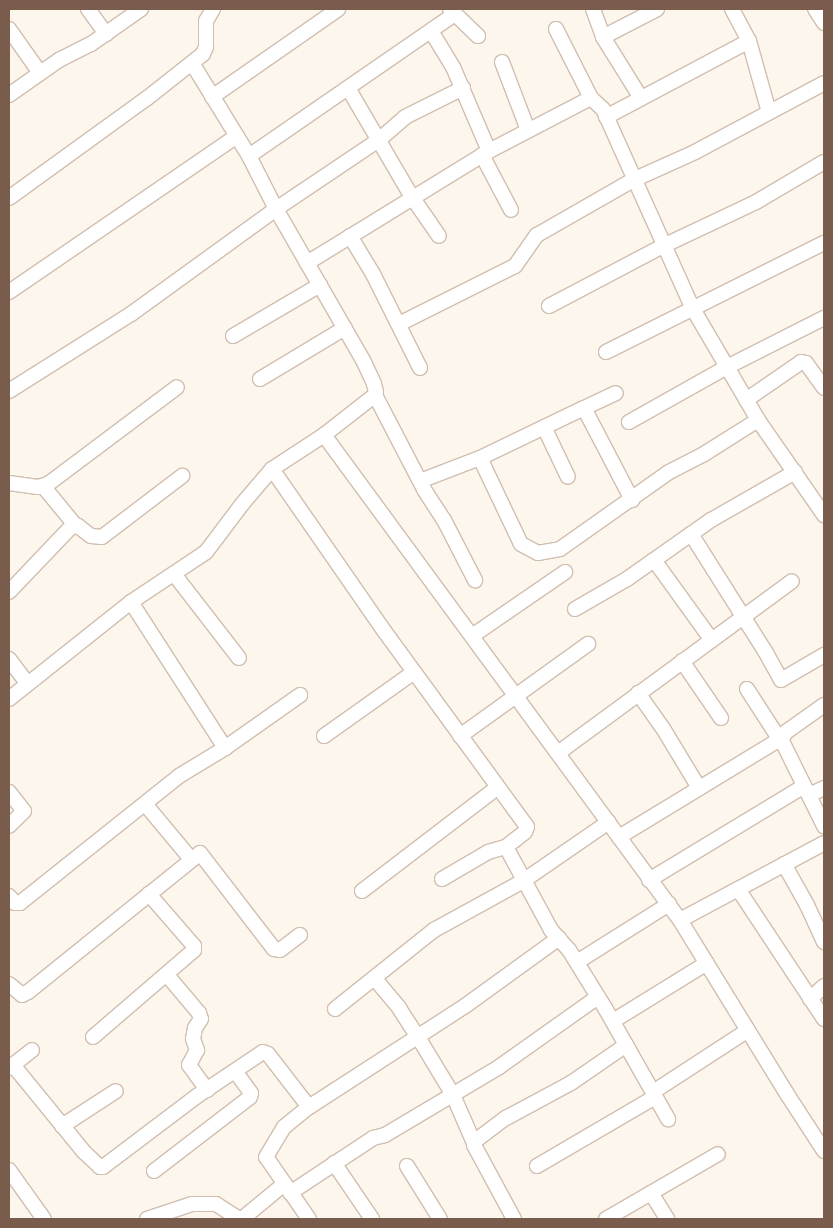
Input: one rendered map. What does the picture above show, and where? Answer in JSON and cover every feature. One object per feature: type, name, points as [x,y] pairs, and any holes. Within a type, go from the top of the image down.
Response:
[{"type":"street","points":[[88,9],[106,34]]},
{"type":"street","points":[[9,95],[59,60],[91,44],[141,9]]},
{"type":"street","points":[[9,198],[146,99],[203,54],[206,47],[206,21],[213,9]]},
{"type":"street","points":[[212,96],[338,9]]},
{"type":"street","points":[[593,9],[603,37],[641,98]]},
{"type":"street","points":[[603,37],[658,9]]},
{"type":"street","points":[[732,9],[749,41],[769,112]]},
{"type":"street","points":[[815,9],[824,23]]},
{"type":"street","points":[[249,156],[431,31],[452,11],[478,36]]},
{"type":"street","points":[[9,29],[40,73]]},
{"type":"street","points":[[556,29],[591,98],[603,109],[663,246],[693,308],[758,420],[824,515]]},
{"type":"street","points":[[431,31],[453,66],[486,153],[511,210]]},
{"type":"street","points":[[606,117],[749,41]]},
{"type":"street","points":[[502,62],[528,130]]},
{"type":"street","points":[[192,63],[249,156],[276,209],[345,328],[374,384],[375,395],[475,580]]},
{"type":"street","points":[[399,324],[515,266],[537,236],[634,180],[695,152],[824,83]]},
{"type":"street","points":[[348,88],[380,139],[412,197],[439,236]]},
{"type":"street","points":[[9,391],[131,314],[276,209],[380,139],[405,117],[462,88]]},
{"type":"street","points":[[307,263],[486,153],[591,98]]},
{"type":"street","points":[[9,292],[236,136]]},
{"type":"street","points":[[549,306],[663,246],[756,202],[824,162]]},
{"type":"street","points":[[350,236],[373,274],[420,368]]},
{"type":"street","points":[[606,352],[824,243]]},
{"type":"street","points":[[233,336],[320,284]]},
{"type":"street","points":[[629,422],[727,367],[824,318]]},
{"type":"street","points":[[260,379],[345,328]]},
{"type":"street","points":[[746,400],[801,362],[806,363],[824,388]]},
{"type":"street","points":[[9,483],[43,486],[178,387]]},
{"type":"street","points":[[420,481],[480,458],[616,392]]},
{"type":"street","points":[[9,699],[132,602],[206,552],[243,503],[272,469],[324,435],[375,395]]},
{"type":"street","points":[[584,408],[632,500]]},
{"type":"street","points":[[480,458],[521,544],[538,553],[560,548],[632,500],[669,472],[704,454],[758,420]]},
{"type":"street","points":[[544,427],[568,477]]},
{"type":"street","points":[[324,435],[680,920],[824,1151]]},
{"type":"street","points":[[272,469],[414,672],[526,827],[525,832],[506,847],[488,852],[442,879]]},
{"type":"street","points":[[576,609],[654,560],[711,520],[795,472]]},
{"type":"street","points":[[43,486],[75,525],[91,536],[102,536],[182,476]]},
{"type":"street","points":[[9,592],[75,525]]},
{"type":"street","points":[[691,534],[743,616],[780,680],[824,655]]},
{"type":"street","points":[[654,560],[711,639]]},
{"type":"street","points":[[472,636],[565,572]]},
{"type":"street","points":[[174,574],[239,658]]},
{"type":"street","points":[[558,753],[792,581]]},
{"type":"street","points":[[132,602],[225,748]]},
{"type":"street","points":[[460,736],[588,644]]},
{"type":"street","points":[[9,659],[27,683]]},
{"type":"street","points":[[682,660],[721,718]]},
{"type":"street","points":[[324,736],[414,672]]},
{"type":"street","points":[[747,689],[780,740],[779,742],[807,791],[824,826]]},
{"type":"street","points":[[638,694],[664,730],[699,788]]},
{"type":"street","points":[[9,896],[15,903],[20,903],[178,776],[210,759],[300,695]]},
{"type":"street","points":[[619,837],[779,742],[786,732],[824,705]]},
{"type":"street","points":[[362,891],[498,787]]},
{"type":"street","points":[[650,880],[807,791],[824,788]]},
{"type":"street","points":[[9,792],[24,811],[9,826]]},
{"type":"street","points":[[145,804],[191,859]]},
{"type":"street","points":[[335,1009],[375,979],[434,930],[523,881],[609,822]]},
{"type":"street","points":[[680,920],[824,843]]},
{"type":"street","points":[[506,847],[523,881],[559,938],[577,962],[613,1021],[668,1119]]},
{"type":"street","points":[[9,984],[22,995],[28,992],[191,859],[202,853],[274,949],[280,950],[300,935]]},
{"type":"street","points":[[784,864],[824,942]]},
{"type":"street","points":[[738,889],[824,1019]]},
{"type":"street","points":[[93,1037],[192,954],[194,946],[149,894]]},
{"type":"street","points":[[577,962],[668,904]]},
{"type":"street","points":[[309,1219],[266,1154],[284,1127],[308,1107],[418,1037],[559,938]]},
{"type":"street","points":[[613,1021],[707,963]]},
{"type":"street","points":[[167,975],[199,1013],[201,1019],[195,1028],[193,1039],[197,1050],[190,1065],[207,1090]]},
{"type":"street","points":[[375,979],[399,1008],[453,1095],[474,1143],[514,1219]]},
{"type":"street","points":[[810,998],[824,986]]},
{"type":"street","points":[[147,1219],[171,1215],[192,1204],[216,1204],[240,1219],[287,1188],[334,1163],[373,1138],[385,1135],[499,1067],[598,996]]},
{"type":"street","points":[[537,1166],[654,1095],[748,1030]]},
{"type":"street","points":[[474,1143],[506,1118],[570,1082],[626,1045]]},
{"type":"street","points":[[32,1050],[11,1067],[96,1165],[103,1167],[207,1090],[263,1052],[268,1054],[308,1107]]},
{"type":"street","points":[[154,1171],[250,1097],[251,1093],[235,1070]]},
{"type":"street","points":[[62,1126],[116,1091]]},
{"type":"street","points":[[606,1219],[718,1154]]},
{"type":"street","points":[[334,1163],[372,1219]]},
{"type":"street","points":[[407,1166],[440,1219]]},
{"type":"street","points":[[9,1170],[44,1219]]},
{"type":"street","points":[[651,1193],[667,1219]]}]
